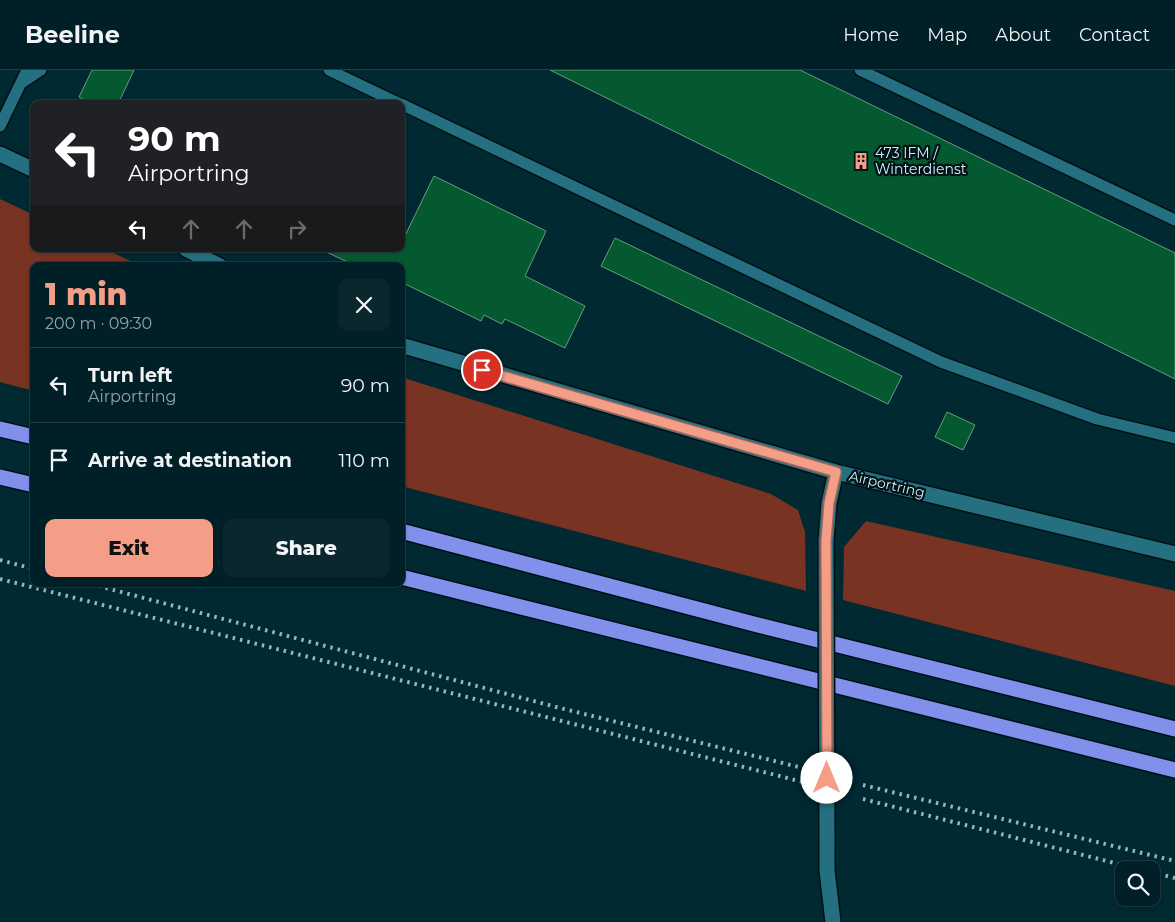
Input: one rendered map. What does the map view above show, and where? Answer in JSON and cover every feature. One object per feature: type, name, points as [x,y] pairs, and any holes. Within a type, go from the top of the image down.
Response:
[{"type":"highway","points":[[0,429],[30,436]]},
{"type":"highway","points":[[0,477],[30,484]]},
{"type":"highway","points":[[405,532],[754,624],[1175,729]]},
{"type":"highway","points":[[405,578],[1175,770]]},
{"type":"street","points":[[0,154],[30,168]]},
{"type":"street","points":[[192,252],[212,262]]},
{"type":"street","name":"Airportring","points":[[405,346],[836,472],[1175,554]]},
{"type":"street","points":[[833,922],[827,838],[826,541],[829,503],[836,472]]},
{"type":"lane","points":[[0,126],[27,70]]},
{"type":"lane","points":[[21,83],[35,70]]},
{"type":"lane","points":[[21,83],[41,70]]},
{"type":"lane","points":[[329,70],[393,100]]},
{"type":"lane","points":[[860,70],[1175,220]]},
{"type":"lane","points":[[405,106],[941,362],[1097,419],[1175,438]]},
{"type":"shaded area","points":[[0,199],[30,213],[30,252],[111,252],[133,262],[30,262],[30,390],[0,382]]},
{"type":"shaded area","points":[[405,378],[771,494],[798,510],[805,532],[806,591],[405,487]]},
{"type":"shaded area","points":[[866,521],[1175,591],[1175,686],[843,600],[844,547]]},
{"type":"building","points":[[92,70],[134,70],[120,100],[85,100],[79,97]]},
{"type":"building","name":"473 IFM / Winterdienst","points":[[550,70],[800,70],[1175,253],[1175,379]]},
{"type":"building","points":[[434,176],[546,231],[525,276],[585,306],[565,348],[505,319],[502,324],[484,315],[481,321],[405,284],[405,262],[348,262],[326,252],[405,252],[405,236]]},
{"type":"building","points":[[615,238],[902,376],[888,404],[601,266]]},
{"type":"building","points":[[947,412],[975,425],[963,450],[935,437]]},
{"type":"railway","points":[[0,560],[30,568]]},
{"type":"railway","points":[[0,579],[30,587]]},
{"type":"railway","points":[[32,587],[815,785]]},
{"type":"railway","points":[[102,587],[560,708],[815,771]]},
{"type":"railway","points":[[863,785],[1175,861]]},
{"type":"railway","points":[[863,799],[1115,863]]},
{"type":"railway","points":[[1160,874],[1175,878]]},
{"type":"place","name":"473 IFM / Winterdienst","points":[[861,161]]},
{"type":"route","points":[[482,370],[836,472],[829,503],[826,541],[827,778]]}]
